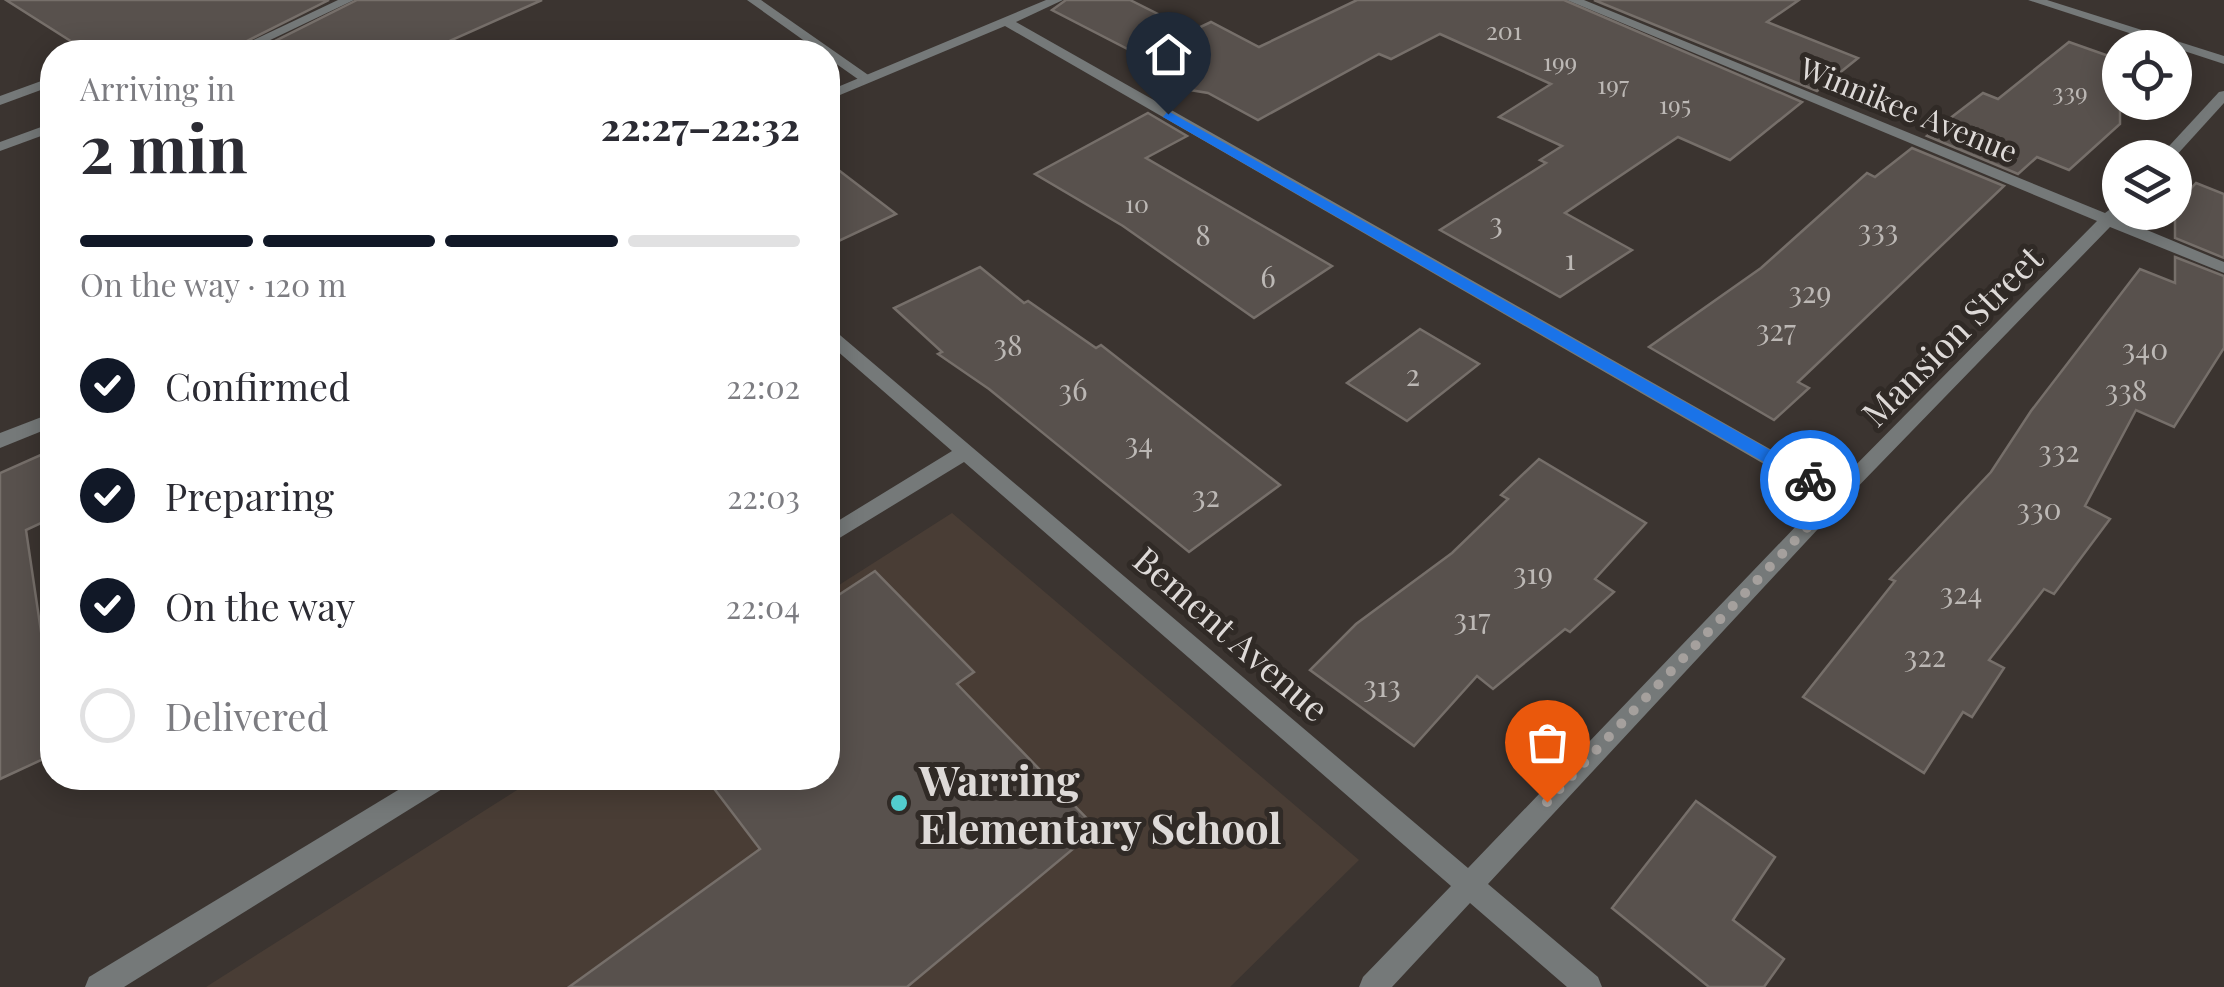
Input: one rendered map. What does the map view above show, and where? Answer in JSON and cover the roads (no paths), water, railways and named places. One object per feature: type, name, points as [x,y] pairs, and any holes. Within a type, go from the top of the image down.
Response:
[{"type":"street","points":[[261,40],[348,0]]},
{"type":"street","points":[[753,0],[810,40]]},
{"type":"street","points":[[840,91],[1058,0]]},
{"type":"street","name":"Winnikee Avenue","points":[[1573,0],[2102,209]]},
{"type":"street","points":[[2034,0],[2224,60]]},
{"type":"street","points":[[1005,22],[1837,496]]},
{"type":"street","points":[[840,61],[867,80]]},
{"type":"street","points":[[0,101],[40,86]]},
{"type":"street","points":[[2182,140],[2224,94]]},
{"type":"street","points":[[0,147],[40,132]]},
{"type":"street","name":"Mansion Street","points":[[1373,987],[1837,496],[2102,226]]},
{"type":"street","name":"Winnikee Avenue","points":[[2147,230],[2224,268]]},
{"type":"street","name":"Bement Avenue","points":[[840,344],[1180,632],[1588,987]]},
{"type":"street","points":[[0,441],[40,425]]},
{"type":"street","points":[[840,530],[966,452]]},
{"type":"street","points":[[99,987],[419,790]]},
{"type":"place","name":"Warring Elementary School","points":[[899,803]]}]
